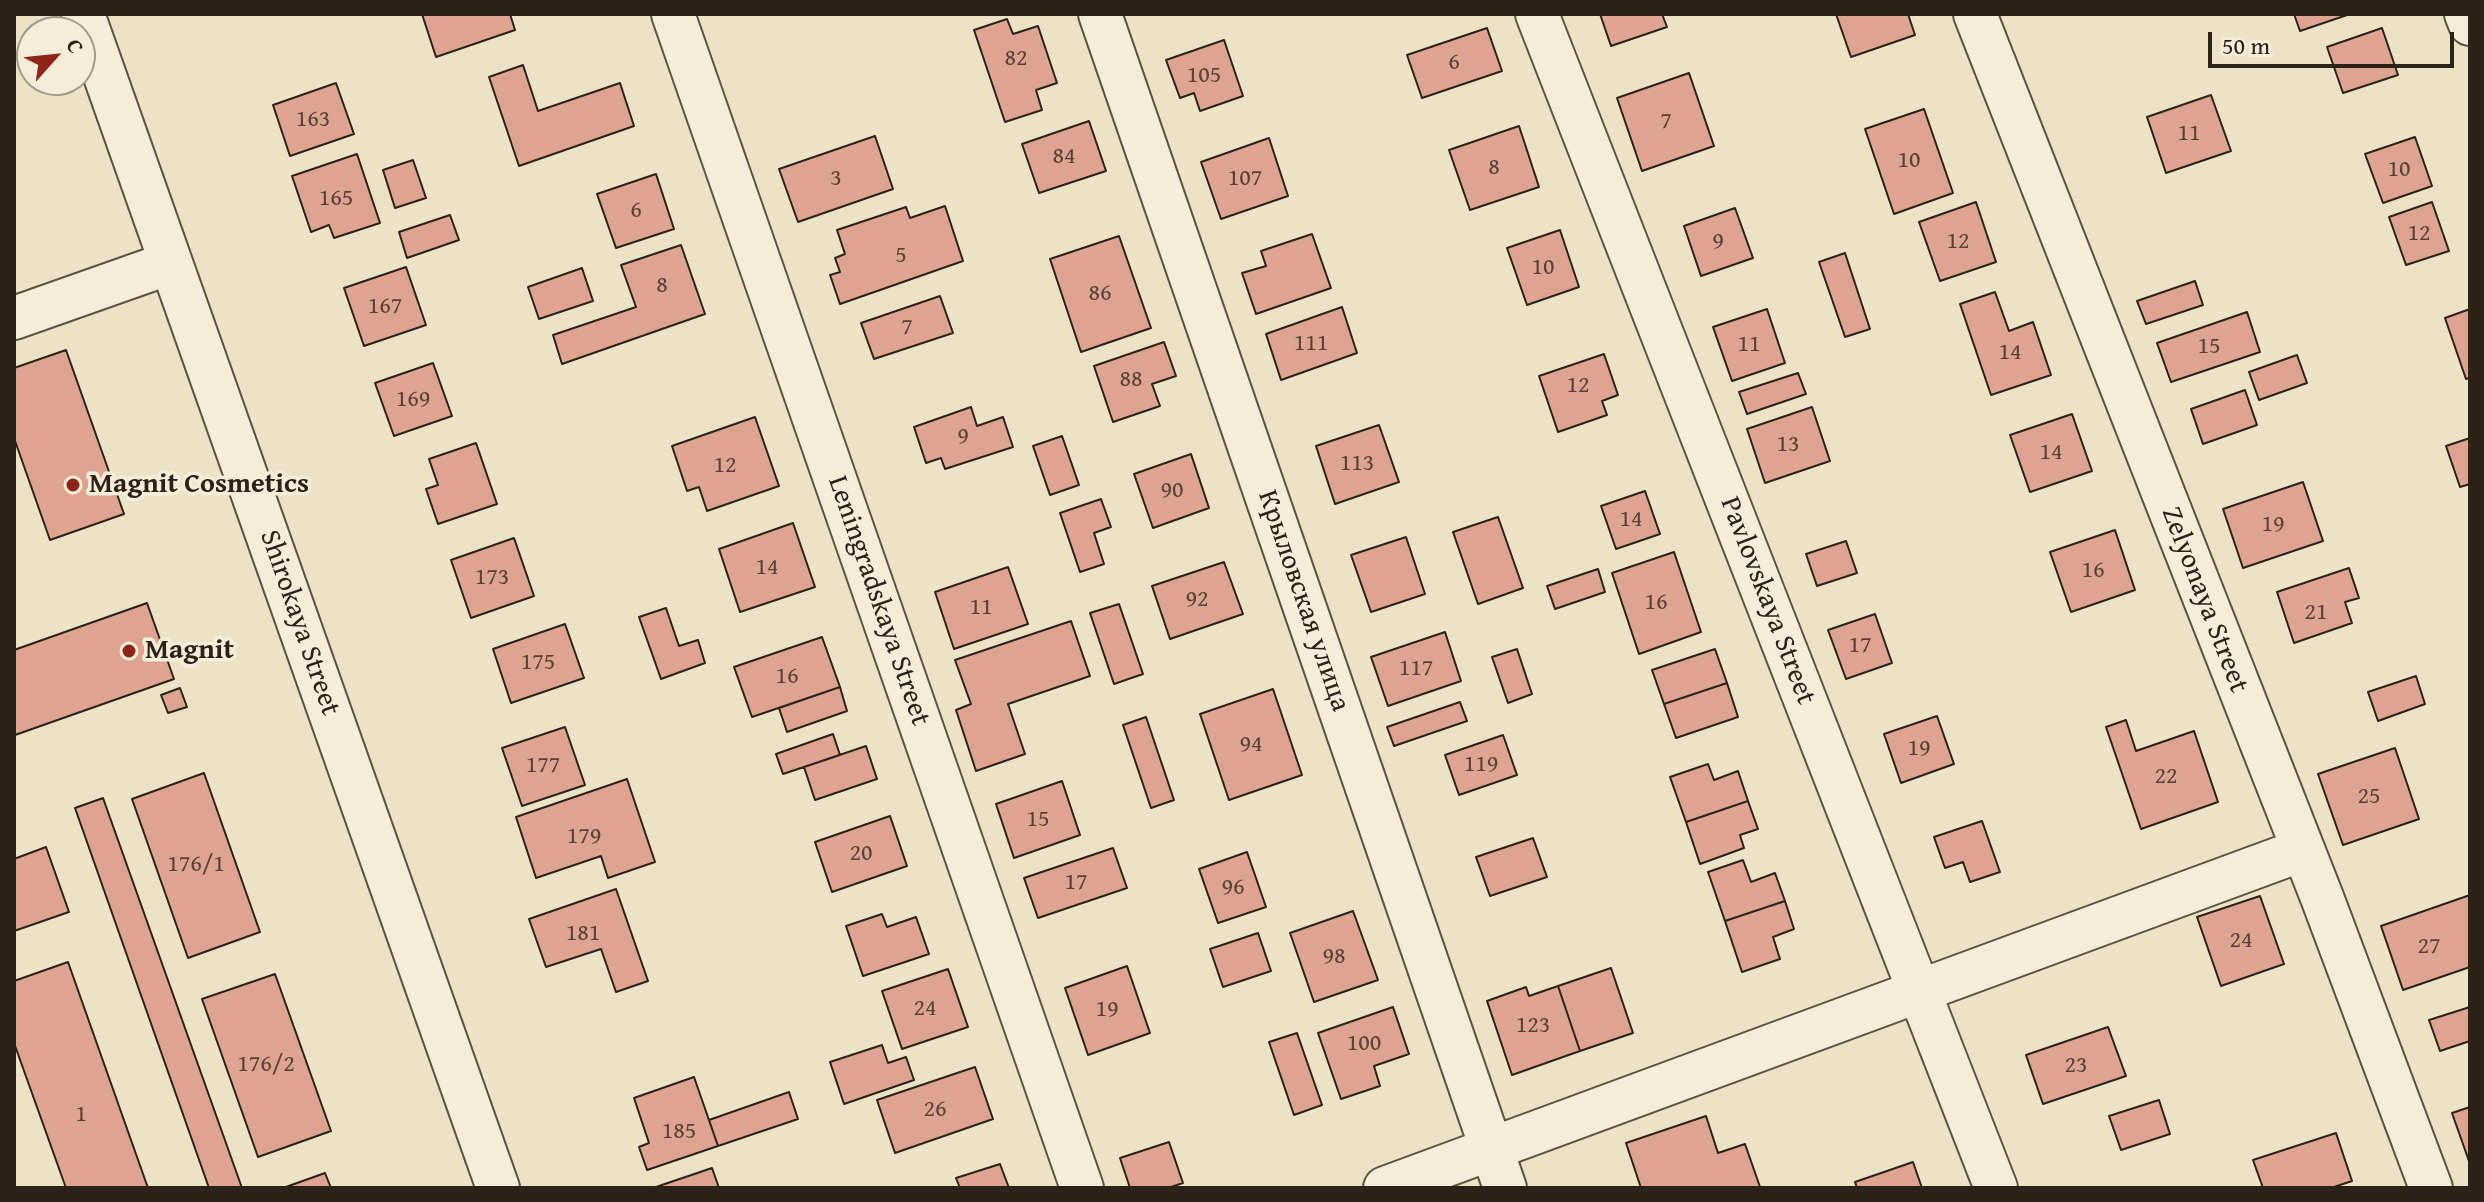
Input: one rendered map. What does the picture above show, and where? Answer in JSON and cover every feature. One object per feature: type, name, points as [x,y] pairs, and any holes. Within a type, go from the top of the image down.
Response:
[{"type":"street","name":"Shirokaya Street","points":[[83,14],[498,1188]]},
{"type":"street","name":"Leningradskaya Street","points":[[673,14],[1082,1188]]},
{"type":"street","name":"Крыловская улица","points":[[1100,14],[1505,1188]]},
{"type":"street","name":"Pavlovskaya Street","points":[[1537,14],[1996,1188]]},
{"type":"street","name":"Zelyonaya Street","points":[[1975,14],[2431,1188]]},
{"type":"street","points":[[2466,14],[2470,24]]},
{"type":"street","points":[[14,318],[170,263]]},
{"type":"street","points":[[1385,1188],[2302,850]]},
{"type":"building","points":[[422,14],[510,14],[515,30],[436,57]]},
{"type":"building","points":[[1600,14],[1662,14],[1667,27],[1611,46]]},
{"type":"building","points":[[1836,14],[1908,14],[1915,35],[1851,57]]},
{"type":"building","points":[[2294,14],[2350,14],[2300,31]]},
{"type":"building","points":[[1007,19],[1013,34],[1038,26],[1057,83],[1036,90],[1042,110],[1005,122],[974,30]]},
{"type":"building","points":[[1487,28],[1502,71],[1422,98],[1407,55]]},
{"type":"building","points":[[2382,28],[2398,75],[2343,93],[2327,47]]},
{"type":"building","points":[[1224,40],[1243,96],[1200,111],[1194,93],[1180,98],[1166,60]]},
{"type":"building","points":[[523,65],[538,111],[620,83],[634,126],[519,166],[489,77]]},
{"type":"building","points":[[1689,73],[1714,146],[1642,171],[1617,98]]},
{"type":"building","points":[[336,83],[354,134],[290,156],[273,105]]},
{"type":"building","points":[[2211,95],[2231,151],[2166,173],[2147,117]]},
{"type":"building","points":[[1924,109],[1953,193],[1894,214],[1865,129]]},
{"type":"building","points":[[1089,121],[1106,171],[1039,193],[1022,144]]},
{"type":"building","points":[[1519,126],[1539,187],[1470,210],[1449,150]]},
{"type":"building","points":[[875,136],[893,189],[798,222],[779,169]]},
{"type":"building","points":[[2415,137],[2432,186],[2383,203],[2365,154]]},
{"type":"building","points":[[1269,138],[1288,196],[1221,219],[1201,162]]},
{"type":"building","points":[[357,154],[380,223],[334,238],[329,225],[311,232],[292,176]]},
{"type":"building","points":[[413,160],[426,198],[395,208],[383,170]]},
{"type":"building","points":[[656,174],[674,229],[616,248],[597,194]]},
{"type":"building","points":[[1976,202],[1996,262],[1940,281],[1919,222]]},
{"type":"building","points":[[2432,202],[2449,251],[2406,265],[2389,217]]},
{"type":"building","points":[[945,206],[963,261],[840,304],[830,275],[840,272],[835,258],[845,254],[837,230],[906,207],[910,218]]},
{"type":"building","points":[[1735,208],[1753,258],[1701,276],[1684,226]]},
{"type":"building","points":[[450,215],[459,240],[407,258],[399,232]]},
{"type":"building","points":[[1560,230],[1579,287],[1527,305],[1507,248]]},
{"type":"building","points":[[1312,234],[1331,288],[1256,314],[1242,273],[1266,266],[1261,251]]},
{"type":"building","points":[[1119,236],[1151,328],[1081,352],[1050,259]]},
{"type":"building","points":[[681,245],[705,314],[562,364],[553,335],[636,307],[621,265]]},
{"type":"building","points":[[1845,253],[1870,329],[1845,337],[1819,262]]},
{"type":"building","points":[[406,267],[426,325],[364,346],[344,288]]},
{"type":"building","points":[[582,268],[593,301],[539,319],[528,287]]},
{"type":"building","points":[[2195,281],[2203,305],[2146,324],[2137,301]]},
{"type":"building","points":[[1995,292],[2009,331],[2033,322],[2051,375],[1991,395],[1960,304]]},
{"type":"building","points":[[940,296],[953,333],[874,359],[861,323]]},
{"type":"building","points":[[1342,307],[1357,353],[1281,380],[1266,334]]},
{"type":"building","points":[[1767,309],[1785,363],[1732,381],[1713,327]]},
{"type":"building","points":[[2470,309],[2470,378],[2466,379],[2445,318]]},
{"type":"building","points":[[2247,312],[2260,352],[2171,382],[2157,343]]},
{"type":"building","points":[[1164,342],[1176,376],[1152,384],[1160,406],[1113,422],[1094,366]]},
{"type":"building","points":[[66,350],[124,514],[50,540],[14,438],[14,368]]},
{"type":"building","points":[[1604,354],[1618,395],[1602,401],[1607,415],[1558,432],[1539,376]]},
{"type":"building","points":[[2297,355],[2307,383],[2259,400],[2249,372]]},
{"type":"building","points":[[433,363],[452,416],[394,436],[375,383]]},
{"type":"building","points":[[1798,373],[1806,394],[1747,414],[1739,392]]},
{"type":"building","points":[[2245,390],[2257,425],[2203,444],[2191,409]]},
{"type":"building","points":[[971,407],[977,426],[1003,417],[1013,447],[945,469],[941,458],[926,463],[914,427]]},
{"type":"building","points":[[1812,407],[1830,461],[1765,483],[1747,429]]},
{"type":"building","points":[[2072,414],[2092,471],[2030,492],[2010,435]]},
{"type":"building","points":[[755,417],[779,486],[707,511],[699,487],[687,491],[672,446]]},
{"type":"building","points":[[1379,425],[1399,482],[1335,504],[1316,446]]},
{"type":"building","points":[[1062,436],[1079,485],[1050,495],[1033,446]]},
{"type":"building","points":[[2470,438],[2470,484],[2460,487],[2446,446]]},
{"type":"building","points":[[476,443],[497,504],[438,524],[426,489],[438,485],[429,459]]},
{"type":"building","points":[[1191,454],[1209,508],[1153,528],[1134,474]]},
{"type":"building","points":[[2303,482],[2323,541],[2243,568],[2223,509]]},
{"type":"building","points":[[1645,491],[1660,534],[1616,549],[1601,506]]},
{"type":"building","points":[[1101,499],[1111,527],[1094,533],[1104,564],[1080,572],[1060,513]]},
{"type":"building","points":[[1498,517],[1523,588],[1478,604],[1453,532]]},
{"type":"building","points":[[793,523],[815,587],[740,612],[719,549]]},
{"type":"building","points":[[2115,530],[2135,590],[2071,612],[2050,552]]},
{"type":"building","points":[[1406,537],[1425,594],[1371,612],[1351,555]]},
{"type":"building","points":[[514,538],[534,596],[471,618],[451,560]]},
{"type":"building","points":[[1846,541],[1857,573],[1817,586],[1806,554]]},
{"type":"building","points":[[1674,552],[1701,632],[1639,654],[1612,573]]},
{"type":"building","points":[[1224,562],[1243,614],[1170,639],[1152,586]]},
{"type":"building","points":[[1008,567],[1028,624],[954,649],[935,592]]},
{"type":"building","points":[[2349,568],[2359,598],[2345,602],[2352,623],[2294,643],[2277,592]]},
{"type":"building","points":[[1598,569],[1605,592],[1555,609],[1547,586]]},
{"type":"building","points":[[147,603],[174,679],[15,735],[14,650]]},
{"type":"building","points":[[1119,604],[1143,674],[1114,684],[1090,613]]},
{"type":"building","points":[[666,608],[679,646],[698,640],[705,663],[661,679],[639,617]]},
{"type":"building","points":[[1875,614],[1892,663],[1846,679],[1828,630]]},
{"type":"building","points":[[1071,621],[1090,676],[1008,704],[1025,754],[976,771],[956,710],[971,704],[955,660]]},
{"type":"building","points":[[565,624],[584,678],[511,703],[493,649]]},
{"type":"building","points":[[1445,632],[1461,681],[1388,706],[1371,657]]},
{"type":"building","points":[[822,637],[840,687],[752,717],[734,667]]},
{"type":"building","points":[[1517,649],[1532,694],[1508,703],[1492,657]]},
{"type":"building","points":[[1715,649],[1727,683],[1664,704],[1652,670]]},
{"type":"building","points":[[2416,676],[2425,704],[2378,721],[2368,692]]},
{"type":"building","points":[[1727,683],[1738,717],[1676,738],[1664,704]]},
{"type":"building","points":[[840,687],[847,711],[787,732],[779,708]]},
{"type":"building","points":[[180,688],[187,707],[168,713],[161,695]]},
{"type":"building","points":[[1273,689],[1302,775],[1229,800],[1200,714]]},
{"type":"building","points":[[1460,702],[1467,721],[1394,746],[1387,727]]},
{"type":"building","points":[[1937,716],[1954,764],[1901,783],[1884,734]]},
{"type":"building","points":[[1146,717],[1174,800],[1151,808],[1123,725]]},
{"type":"building","points":[[2126,720],[2136,751],[2194,731],[2218,802],[2141,829],[2106,727]]},
{"type":"building","points":[[565,727],[585,785],[522,806],[502,748]]},
{"type":"building","points":[[833,734],[840,755],[783,774],[776,754]]},
{"type":"building","points":[[1503,735],[1517,775],[1459,795],[1445,755]]},
{"type":"building","points":[[866,746],[877,779],[815,800],[804,767]]},
{"type":"building","points":[[2395,748],[2419,819],[2343,845],[2318,774]]},
{"type":"building","points":[[1708,764],[1714,780],[1738,771],[1748,801],[1686,822],[1670,777]]},
{"type":"building","points":[[204,773],[260,932],[188,958],[132,799]]},
{"type":"building","points":[[627,779],[655,862],[608,878],[601,856],[536,878],[516,817]]},
{"type":"building","points":[[1062,781],[1080,835],[1014,858],[996,804]]},
{"type":"building","points":[[103,798],[242,1188],[209,1188],[75,808]]},
{"type":"building","points":[[1748,801],[1758,829],[1740,835],[1744,848],[1700,864],[1686,822]]},
{"type":"building","points":[[890,816],[907,866],[832,892],[815,842]]},
{"type":"building","points":[[1982,821],[2000,872],[1970,882],[1963,862],[1945,868],[1934,837]]},
{"type":"building","points":[[1533,838],[1547,877],[1490,896],[1476,857]]},
{"type":"building","points":[[46,847],[69,912],[14,931],[14,859]]},
{"type":"building","points":[[1113,848],[1127,888],[1038,918],[1024,878]]},
{"type":"building","points":[[1247,852],[1266,907],[1218,923],[1199,869]]},
{"type":"building","points":[[1743,860],[1751,882],[1775,873],[1785,901],[1725,921],[1708,872]]},
{"type":"building","points":[[616,889],[648,981],[616,992],[601,949],[546,967],[529,919]]},
{"type":"building","points":[[2470,895],[2470,967],[2403,990],[2381,926]]},
{"type":"building","points":[[2260,896],[2284,964],[2221,986],[2197,917]]},
{"type":"building","points":[[1785,901],[1794,929],[1773,937],[1780,959],[1742,972],[1725,921]]},
{"type":"building","points":[[1353,911],[1378,980],[1314,1002],[1290,933]]},
{"type":"building","points":[[882,914],[887,927],[916,917],[929,954],[863,976],[846,926]]},
{"type":"building","points":[[1258,933],[1271,971],[1223,987],[1210,949]]},
{"type":"building","points":[[68,962],[148,1188],[66,1188],[14,1043],[14,981]]},
{"type":"building","points":[[1127,966],[1150,1033],[1088,1055],[1065,988]]},
{"type":"building","points":[[1611,968],[1633,1033],[1580,1051],[1558,986]]},
{"type":"building","points":[[948,969],[968,1027],[902,1049],[882,991]]},
{"type":"building","points":[[275,974],[331,1131],[258,1157],[202,999]]},
{"type":"building","points":[[1558,986],[1580,1051],[1512,1075],[1487,1001],[1526,987],[1529,996]]},
{"type":"building","points":[[1393,1007],[1409,1054],[1374,1066],[1380,1086],[1341,1099],[1318,1033]]},
{"type":"building","points":[[2470,1007],[2470,1041],[2440,1051],[2429,1020]]},
{"type":"building","points":[[2108,1027],[2126,1076],[2043,1104],[2026,1055]]},
{"type":"building","points":[[1297,1033],[1322,1105],[1294,1115],[1269,1042]]},
{"type":"building","points":[[882,1045],[888,1063],[906,1057],[914,1080],[844,1104],[830,1062]]},
{"type":"building","points":[[975,1067],[993,1119],[895,1153],[877,1100]]},
{"type":"building","points":[[694,1077],[718,1146],[647,1170],[639,1147],[649,1143],[634,1098]]},
{"type":"building","points":[[789,1092],[798,1119],[718,1146],[709,1120]]},
{"type":"building","points":[[2159,1100],[2170,1134],[2121,1150],[2109,1116]]},
{"type":"building","points":[[2470,1107],[2470,1164],[2452,1113]]},
{"type":"building","points":[[1706,1116],[1718,1153],[1745,1144],[1760,1187],[1641,1188],[1626,1143]]},
{"type":"building","points":[[2336,1133],[2352,1181],[2331,1188],[2263,1188],[2253,1160]]},
{"type":"building","points":[[1169,1142],[1183,1183],[1168,1188],[1130,1188],[1120,1158]]},
{"type":"building","points":[[1913,1162],[1922,1188],[1857,1188],[1855,1182]]},
{"type":"building","points":[[1000,1164],[1009,1188],[960,1188],[956,1178]]},
{"type":"building","points":[[712,1168],[719,1188],[653,1188]]},
{"type":"building","points":[[325,1173],[331,1188],[283,1188]]},
{"type":"place","name":"Magnit Cosmetics","points":[[73,485]]},
{"type":"place","name":"Magnit","points":[[129,651]]}]
